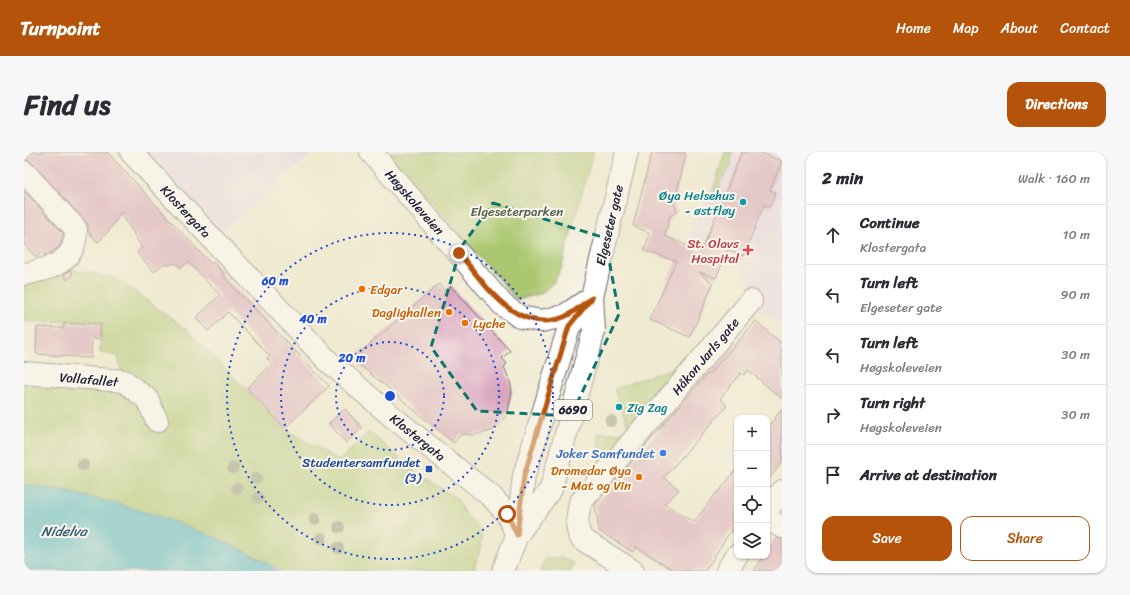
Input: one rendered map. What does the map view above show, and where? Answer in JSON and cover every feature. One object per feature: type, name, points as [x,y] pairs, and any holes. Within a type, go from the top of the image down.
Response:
[{"type":"main road","name":"Klostergata","points":[[131,152],[328,361],[389,414],[492,497],[507,514],[517,535]]},
{"type":"main road","name":"Høgskoleveien","points":[[371,152],[502,305],[520,317],[541,321],[564,316],[592,298]]},
{"type":"main road","name":"Elgeseter gate","points":[[517,535],[551,489],[594,331],[592,298],[627,152]]},
{"type":"main road","points":[[24,172],[76,229],[76,240],[70,253],[62,262],[49,268],[24,274]]},
{"type":"main road","name":"Elgeseter gate","points":[[517,535],[524,476],[569,326],[592,298]]},
{"type":"main road","name":"Håkon Jarls gate","points":[[632,571],[582,539],[578,534],[576,527],[580,503],[751,301]]},
{"type":"main road","name":"Vollafallet","points":[[24,373],[124,382],[147,399],[158,421]]},
{"type":"main road","points":[[770,506],[782,491]]},
{"type":"main road","points":[[770,521],[782,527]]},
{"type":"main road","name":"6690","points":[[505,565],[517,535]]},
{"type":"main road","points":[[727,571],[734,559]]},
{"type":"highlighted area","points":[[493,203],[605,238],[619,314],[571,416],[477,411],[431,347],[461,247]]},
{"type":"shaded area","points":[[146,152],[314,152],[220,234]]},
{"type":"shaded area","name":"St. Olavs Hospital","points":[[726,152],[782,152],[782,325],[759,310],[740,262],[689,238]]},
{"type":"green space","name":"Elgeseterparken","points":[[388,152],[593,152],[561,269],[554,282],[542,293],[517,300]]},
{"type":"green space","points":[[725,152],[733,152],[731,156],[732,165],[721,180],[718,193],[714,197],[712,194]]},
{"type":"green space","points":[[66,269],[117,279],[186,329],[285,429],[339,461],[369,432],[423,478],[429,480],[457,499],[466,516],[476,524],[482,538],[481,549],[473,571],[281,571],[237,548],[65,491],[24,485],[24,378],[122,375],[118,356],[100,352],[101,321],[24,322],[24,281]]},
{"type":"green space","points":[[697,359],[602,467],[598,433],[630,432],[614,389]]},
{"type":"green space","points":[[561,557],[574,564],[570,571],[540,571],[545,559]]},
{"type":"water","name":"Nidelva","points":[[24,485],[51,489],[106,501],[161,517],[187,526],[249,553],[281,571],[24,571]]},
{"type":"building","points":[[24,152],[107,152],[211,264],[213,262],[224,274],[223,276],[329,386],[285,428],[247,388],[272,364],[267,359],[270,356],[228,312],[208,331],[196,318],[220,295],[188,262],[181,268],[176,263],[168,265],[163,264],[154,272],[137,253],[142,248],[121,212],[107,233],[98,242],[88,232],[88,225],[85,221],[33,164],[28,160],[24,160]]},
{"type":"building","points":[[652,152],[685,152],[684,154],[686,155],[674,203],[677,212],[670,216],[665,236],[701,252],[742,152],[759,152],[782,161],[770,190],[776,192],[770,207],[764,205],[743,256],[728,250],[716,278],[699,272],[713,284],[690,337],[650,320],[676,261],[644,251],[650,233],[633,226]]},
{"type":"building","points":[[24,191],[63,233],[61,244],[58,248],[45,256],[42,252],[36,257],[24,245]]},
{"type":"building","points":[[70,270],[73,274],[67,280],[63,275]]},
{"type":"building","points":[[439,284],[445,291],[451,286],[510,351],[502,358],[507,364],[504,367],[510,381],[512,392],[507,415],[492,431],[474,435],[461,434],[454,443],[353,359]]},
{"type":"building","points":[[756,321],[782,344],[782,399],[748,370],[744,375],[741,373],[720,398],[727,406],[664,477],[679,490],[664,504],[694,522],[734,472],[734,532],[731,530],[705,571],[675,571],[636,547],[633,552],[599,531],[595,505],[707,374],[708,375]]},
{"type":"building","points":[[64,323],[101,324],[100,339],[92,338],[91,358],[36,354],[37,327],[64,328]]},
{"type":"building","points":[[345,409],[362,428],[346,443],[329,423]]},
{"type":"building","points":[[782,409],[782,462],[770,478],[770,451],[770,424]]},
{"type":"building","points":[[776,538],[782,539],[782,571],[754,571],[762,559],[770,559],[770,547]]},
{"type":"place","name":"Øya Helsehus - østfløy","points":[[743,202]]},
{"type":"place","name":"St. Olavs Hospital","points":[[748,250]]},
{"type":"place","name":"Edgar","points":[[362,289]]},
{"type":"place","name":"Daglighallen","points":[[449,312]]},
{"type":"place","name":"Lyche","points":[[465,323]]},
{"type":"place","name":"Zig Zag","points":[[619,407]]},
{"type":"place","name":"Joker Samfundet","points":[[663,453]]},
{"type":"place","name":"Studentersamfundet (3)","points":[[429,469]]},
{"type":"place","name":"Dromedar Øya - Mat og Vin","points":[[639,477]]},
{"type":"route","points":[[459,253],[502,305],[520,317],[541,321],[564,316],[592,298],[569,326],[524,476],[517,535],[507,514]]}]
